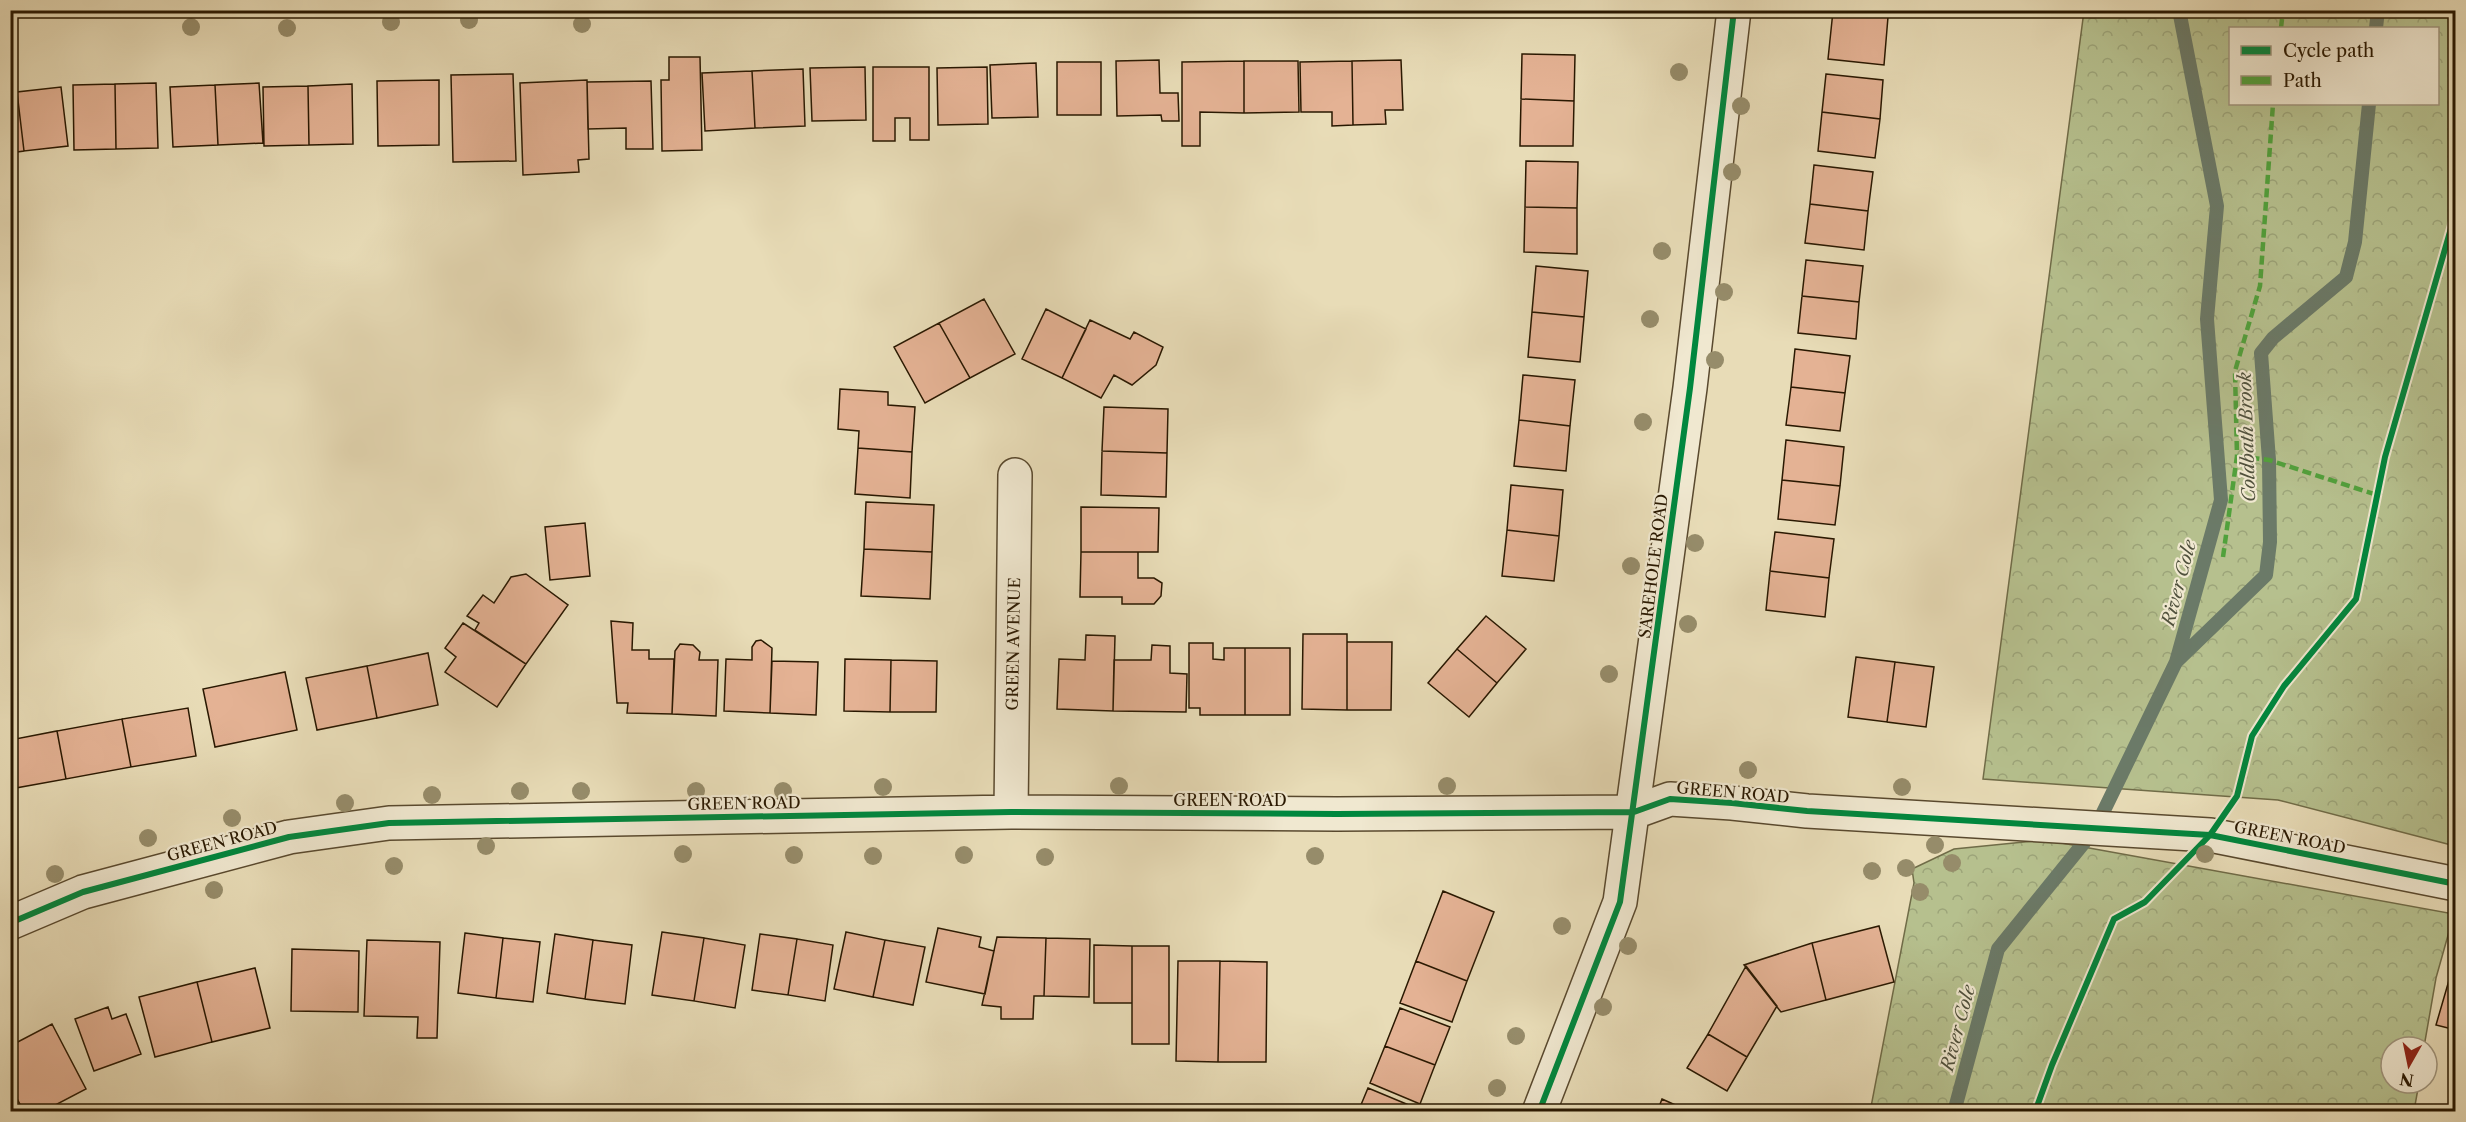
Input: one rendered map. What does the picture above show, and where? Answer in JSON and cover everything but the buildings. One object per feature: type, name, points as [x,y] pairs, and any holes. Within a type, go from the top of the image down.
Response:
[{"type":"street","name":"SAREHOLE ROAD","points":[[1539,1112],[1620,902],[1690,388],[1734,10]]},
{"type":"street","name":"GREEN AVENUE","points":[[1011,812],[1015,475]]},
{"type":"street","name":"GREEN ROAD","points":[[10,923],[83,892],[289,837],[389,824],[1011,812],[1349,814],[1634,812],[1670,799],[1732,803],[1807,812],[2210,835],[2456,885]]},
{"type":"green space","points":[[2084,11],[2455,11],[2455,846],[2278,800],[1983,779]]},
{"type":"green space","points":[[2045,840],[2454,914],[2436,978],[2426,1035],[2379,1035],[2379,1095],[2417,1095],[2414,1111],[1870,1112],[1914,883],[1912,869],[1954,849]]},
{"type":"waterway","name":"River Cole","points":[[1954,1112],[1998,949],[2095,829],[2176,662],[2221,500],[2207,319],[2217,206],[2179,10]]},
{"type":"waterway","name":"Coldbath Brook","points":[[2376,27],[2378,10]]},
{"type":"waterway","name":"Coldbath Brook","points":[[2176,662],[2266,575],[2270,542],[2269,460],[2261,353],[2273,338],[2346,277],[2355,242],[2369,105]]},
{"type":"marked path","points":[[2281,27],[2283,10]]},
{"type":"marked path","points":[[2223,557],[2237,456],[2235,371],[2260,286],[2273,105]]},
{"type":"marked path","points":[[2237,456],[2269,460],[2377,495]]},
{"type":"cycle path","points":[[1539,1112],[1620,902],[1690,388],[1734,10]]},
{"type":"cycle path","points":[[2035,1112],[2052,1065],[2114,919],[2145,902],[2210,835],[2237,796],[2252,736],[2284,686],[2356,599],[2385,457],[2456,211]]},
{"type":"cycle path","points":[[10,923],[83,892],[289,837],[389,823],[1011,812],[1337,814],[1634,812],[1670,799],[1807,811],[2210,835],[2456,884]]}]
